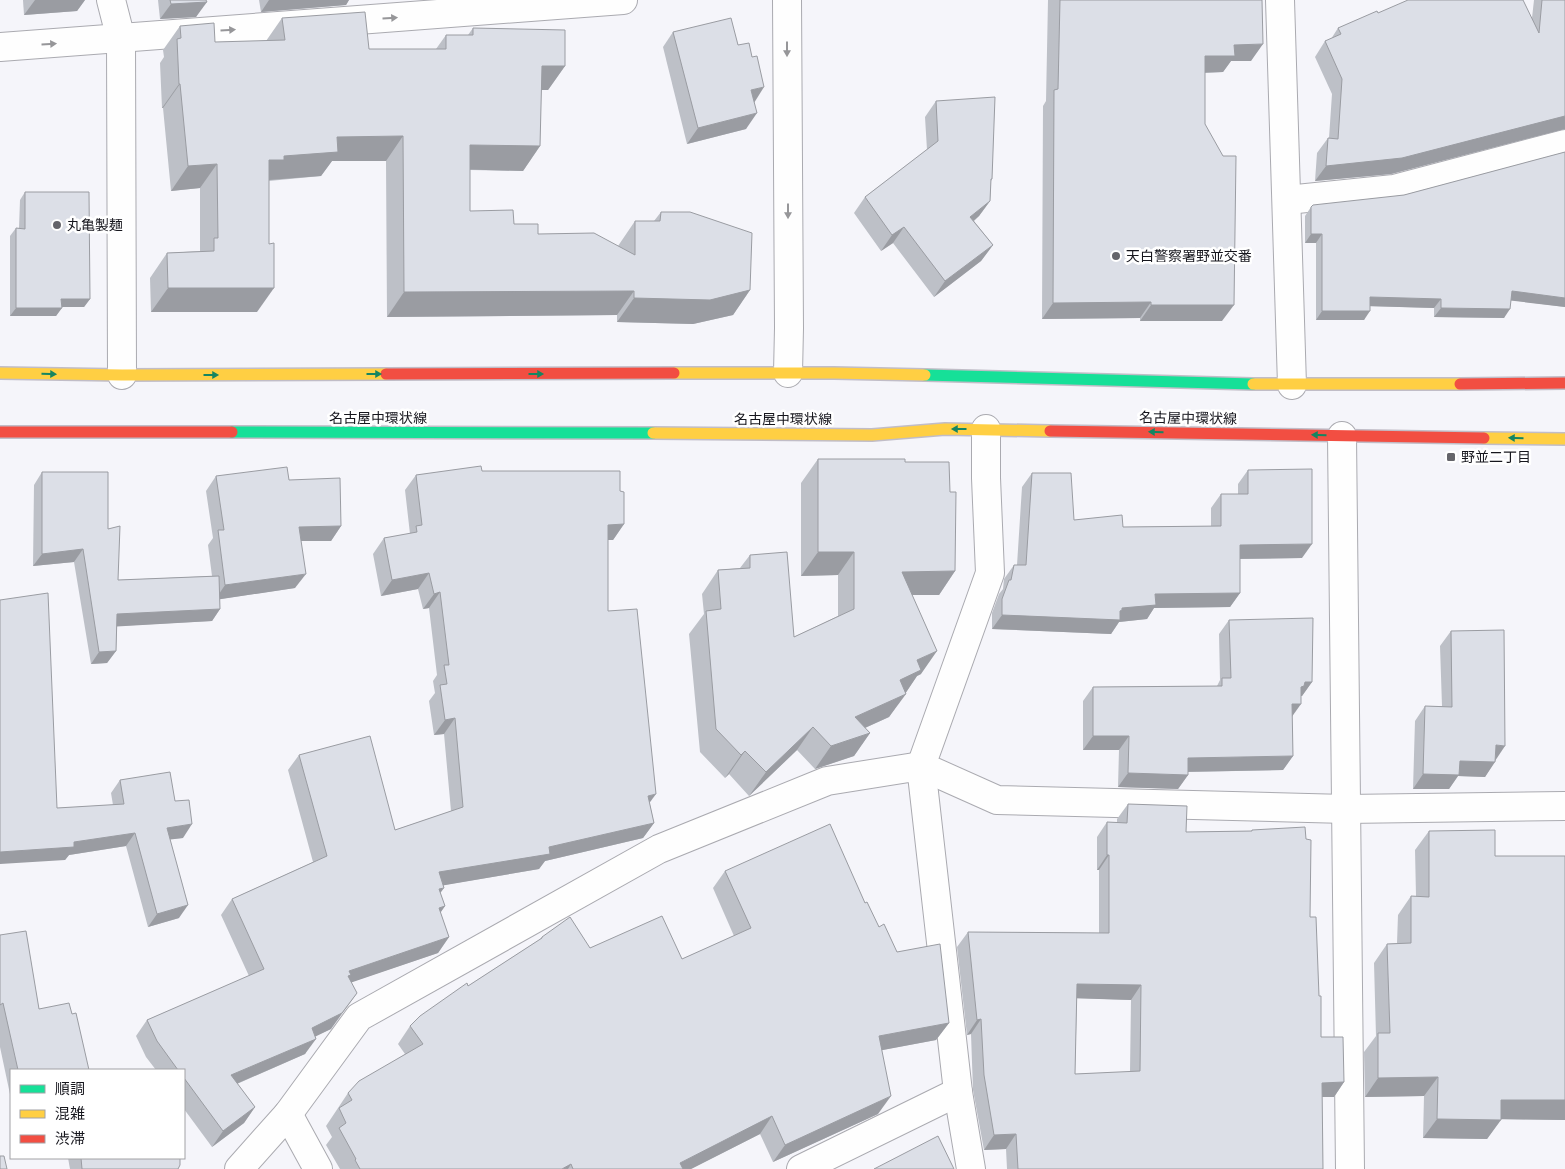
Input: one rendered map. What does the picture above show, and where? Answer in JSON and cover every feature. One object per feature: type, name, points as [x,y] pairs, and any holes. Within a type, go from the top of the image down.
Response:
[{"type":"main road","points":[[0,373],[122,375],[788,373],[983,376],[1292,385],[1565,383]]},
{"type":"main road","name":"名古屋中環状線","points":[[0,432],[872,435],[945,429],[986,429],[1565,439]]},
{"type":"street","points":[[111,0],[121,38],[122,375]]},
{"type":"street","points":[[0,47],[623,0]]},
{"type":"street","points":[[787,0],[788,373]]},
{"type":"street","points":[[1280,0],[1292,385]]},
{"type":"street","points":[[1287,200],[1394,189],[1565,144]]},
{"type":"street","points":[[971,1169],[958,1092],[921,766],[990,573],[986,429]]},
{"type":"street","points":[[1342,436],[1350,1169]]},
{"type":"street","points":[[238,1169],[288,1114],[359,1017],[659,849],[827,781],[921,766],[997,800],[1346,809],[1565,806]]},
{"type":"street","points":[[801,1169],[958,1092]]},
{"type":"street","points":[[288,1114],[318,1169]]},
{"type":"building","points":[[170,0],[206,0],[207,2],[171,4]]},
{"type":"building","points":[[1060,0],[1262,0],[1263,44],[1234,45],[1235,56],[1205,56],[1205,124],[1223,156],[1236,156],[1234,305],[1151,305],[1151,302],[1053,303],[1054,90],[1058,89]]},
{"type":"building","points":[[1408,0],[1523,0],[1539,33],[1542,0],[1565,0],[1565,116],[1402,158],[1326,166],[1328,138],[1338,139],[1342,79],[1325,41],[1341,34],[1338,28]]},
{"type":"building","points":[[365,12],[369,49],[446,49],[446,35],[473,35],[473,28],[565,30],[565,66],[542,66],[540,146],[470,145],[470,211],[513,210],[514,224],[538,224],[538,234],[594,233],[635,255],[635,221],[660,221],[661,212],[690,212],[752,233],[750,290],[710,300],[634,298],[634,291],[404,292],[403,136],[337,137],[338,152],[284,156],[284,160],[269,160],[269,244],[274,243],[274,288],[168,288],[167,253],[214,251],[214,238],[218,238],[217,164],[188,166],[179,84],[177,39],[181,38],[180,26],[214,23],[215,42],[285,40],[282,18]]},
{"type":"building","points":[[731,18],[738,45],[749,43],[752,57],[757,56],[764,87],[751,90],[757,113],[698,128],[673,32]]},
{"type":"building","points":[[995,97],[990,201],[970,217],[993,245],[945,281],[904,227],[892,235],[865,197],[938,141],[936,101]]},
{"type":"building","points":[[1565,152],[1565,298],[1512,291],[1510,309],[1441,308],[1441,299],[1370,297],[1370,311],[1322,311],[1322,234],[1311,234],[1311,207],[1313,205],[1404,195]]},
{"type":"building","points":[[25,192],[89,192],[90,299],[61,299],[62,308],[16,308],[16,228],[25,229]]},
{"type":"building","points":[[818,459],[905,459],[905,462],[949,462],[950,492],[956,492],[955,571],[902,572],[937,651],[917,660],[921,670],[900,680],[906,694],[855,717],[870,733],[831,746],[813,727],[766,772],[745,751],[741,755],[716,729],[706,611],[721,609],[718,570],[750,568],[750,555],[787,552],[794,637],[854,609],[854,552],[818,552]]},
{"type":"building","points":[[481,466],[482,471],[620,471],[620,491],[624,492],[624,524],[608,525],[608,611],[637,609],[656,794],[648,796],[654,823],[549,847],[550,854],[439,872],[444,888],[439,889],[445,906],[439,908],[449,937],[349,971],[351,975],[348,976],[357,993],[342,1013],[312,1028],[316,1039],[231,1075],[255,1107],[223,1131],[185,1079],[185,1069],[177,1069],[157,1041],[147,1020],[264,969],[232,899],[327,856],[299,755],[370,736],[395,830],[463,807],[455,718],[445,720],[440,685],[447,684],[444,665],[449,665],[440,592],[434,594],[429,573],[392,580],[384,538],[417,532],[416,526],[422,525],[416,475]]},
{"type":"building","points":[[287,467],[289,480],[340,478],[341,526],[299,527],[306,574],[225,585],[218,530],[224,530],[216,476]]},
{"type":"building","points":[[1312,469],[1312,544],[1240,545],[1240,593],[1155,594],[1156,605],[1122,608],[1120,620],[1002,615],[1002,599],[1009,580],[1011,580],[1014,565],[1026,565],[1032,473],[1071,473],[1074,520],[1122,515],[1123,527],[1221,526],[1221,494],[1248,494],[1248,470]]},
{"type":"building","points":[[42,472],[108,472],[108,529],[120,526],[118,580],[219,576],[220,609],[117,614],[116,651],[99,652],[83,549],[42,554]]},
{"type":"building","points":[[48,593],[57,808],[124,804],[120,780],[170,772],[175,801],[189,800],[192,824],[167,828],[188,905],[157,914],[135,833],[74,842],[74,847],[0,852],[0,600]]},
{"type":"building","points":[[1313,618],[1312,682],[1305,682],[1304,686],[1301,687],[1301,704],[1292,704],[1293,756],[1188,758],[1188,775],[1128,773],[1129,736],[1093,736],[1093,687],[1222,686],[1222,678],[1231,678],[1229,620]]},
{"type":"building","points":[[1504,630],[1505,746],[1496,745],[1495,762],[1460,761],[1459,775],[1423,774],[1425,706],[1452,707],[1451,631]]},
{"type":"building","points":[[1128,804],[1187,806],[1186,832],[1252,831],[1305,827],[1306,839],[1311,840],[1310,917],[1316,917],[1319,996],[1321,996],[1321,1037],[1343,1037],[1344,1082],[1322,1083],[1323,1169],[1018,1169],[1016,1134],[994,1135],[984,1075],[981,1019],[977,1020],[968,932],[1109,933],[1107,822],[1127,823]],"holes":[[[1077,984],[1141,985],[1140,1071],[1075,1074]]]},
{"type":"building","points":[[830,824],[865,903],[867,902],[879,927],[884,924],[897,952],[940,944],[949,1023],[879,1036],[891,1096],[785,1145],[772,1116],[680,1163],[683,1169],[573,1169],[571,1164],[562,1169],[360,1169],[339,1128],[346,1123],[339,1108],[352,1100],[348,1093],[359,1081],[423,1044],[410,1026],[420,1016],[467,983],[468,986],[542,938],[570,917],[590,948],[662,916],[682,959],[751,928],[725,871]]},
{"type":"building","points":[[1495,830],[1495,856],[1565,856],[1565,1100],[1501,1100],[1501,1120],[1437,1119],[1438,1077],[1378,1078],[1378,1033],[1390,1033],[1387,944],[1411,943],[1411,896],[1429,897],[1429,831]]},
{"type":"building","points":[[26,931],[39,1009],[69,1003],[72,1014],[76,1013],[89,1069],[18,1069],[3,1003],[0,1005],[0,935]]},
{"type":"building","points":[[938,1136],[954,1169],[874,1169]]},
{"type":"building","points":[[0,1156],[4,1156],[7,1169],[0,1169]]},
{"type":"building","points":[[81,1159],[180,1159],[178,1169],[82,1169]]},
{"type":"traffic: fast","points":[[925,375],[1253,384]]},
{"type":"traffic: fast","points":[[232,432],[653,433]]},
{"type":"traffic: slow","points":[[0,373],[122,375],[386,374]]},
{"type":"traffic: slow","points":[[674,373],[925,375]]},
{"type":"traffic: slow","points":[[1253,384],[1460,384]]},
{"type":"traffic: slow","points":[[653,433],[872,435],[945,429],[1050,431]]},
{"type":"traffic: slow","points":[[1484,438],[1565,439]]},
{"type":"traffic: jam","points":[[386,374],[674,373]]},
{"type":"traffic: jam","points":[[1460,384],[1565,383]]},
{"type":"traffic: jam","points":[[1050,431],[1484,438]]},
{"type":"traffic: jam","points":[[0,432],[232,432]]},
{"type":"place","name":"丸亀製麺","points":[[57,225]]},
{"type":"place","name":"天白警察署野並交番","points":[[1116,256]]},
{"type":"place","name":"野並二丁目","points":[[1451,457]]}]
